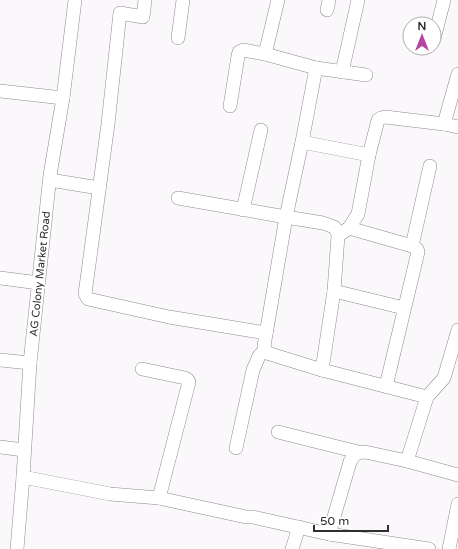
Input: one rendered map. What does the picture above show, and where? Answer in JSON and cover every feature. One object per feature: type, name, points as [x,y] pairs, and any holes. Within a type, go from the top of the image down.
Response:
[{"type":"street","name":"AG Colony Market Road","points":[[17,549],[30,363],[50,180],[63,98],[75,0]]},
{"type":"street","points":[[145,0],[143,17],[120,14],[85,294],[88,299],[169,317],[266,333]]},
{"type":"street","points":[[178,38],[183,0]]},
{"type":"street","points":[[265,54],[278,0]]},
{"type":"street","points":[[342,72],[358,0]]},
{"type":"street","points":[[440,16],[444,0]]},
{"type":"street","points":[[230,106],[239,52],[246,50],[316,68],[366,75]]},
{"type":"street","points":[[316,68],[286,217],[266,333],[264,346],[265,350],[267,353],[272,355],[322,370],[427,397]]},
{"type":"street","points":[[444,124],[458,74]]},
{"type":"street","points":[[0,91],[63,98]]},
{"type":"street","points":[[338,236],[349,228],[358,214],[376,124],[381,118],[444,124],[458,127]]},
{"type":"street","points":[[243,210],[261,130]]},
{"type":"street","points":[[302,142],[369,155]]},
{"type":"street","points":[[412,246],[430,166]]},
{"type":"street","points":[[50,180],[99,188]]},
{"type":"street","points":[[178,198],[331,224],[337,231],[338,236],[334,291],[322,370]]},
{"type":"street","points":[[349,228],[412,246],[417,249],[418,254],[386,386]]},
{"type":"street","points":[[0,278],[39,283]]},
{"type":"street","points":[[334,291],[404,308]]},
{"type":"street","points":[[407,461],[427,397],[444,378],[458,330]]},
{"type":"street","points":[[236,448],[255,362],[265,350]]},
{"type":"street","points":[[0,360],[30,363]]},
{"type":"street","points":[[142,369],[185,378],[189,382],[159,498]]},
{"type":"street","points":[[278,432],[358,452],[407,461],[458,475]]},
{"type":"street","points":[[0,447],[24,450]]},
{"type":"street","points":[[329,534],[350,462],[358,452]]},
{"type":"street","points":[[23,477],[110,494],[159,498],[329,534],[429,549]]},
{"type":"street","points":[[449,549],[458,504]]},
{"type":"street","points":[[292,549],[299,527]]}]
